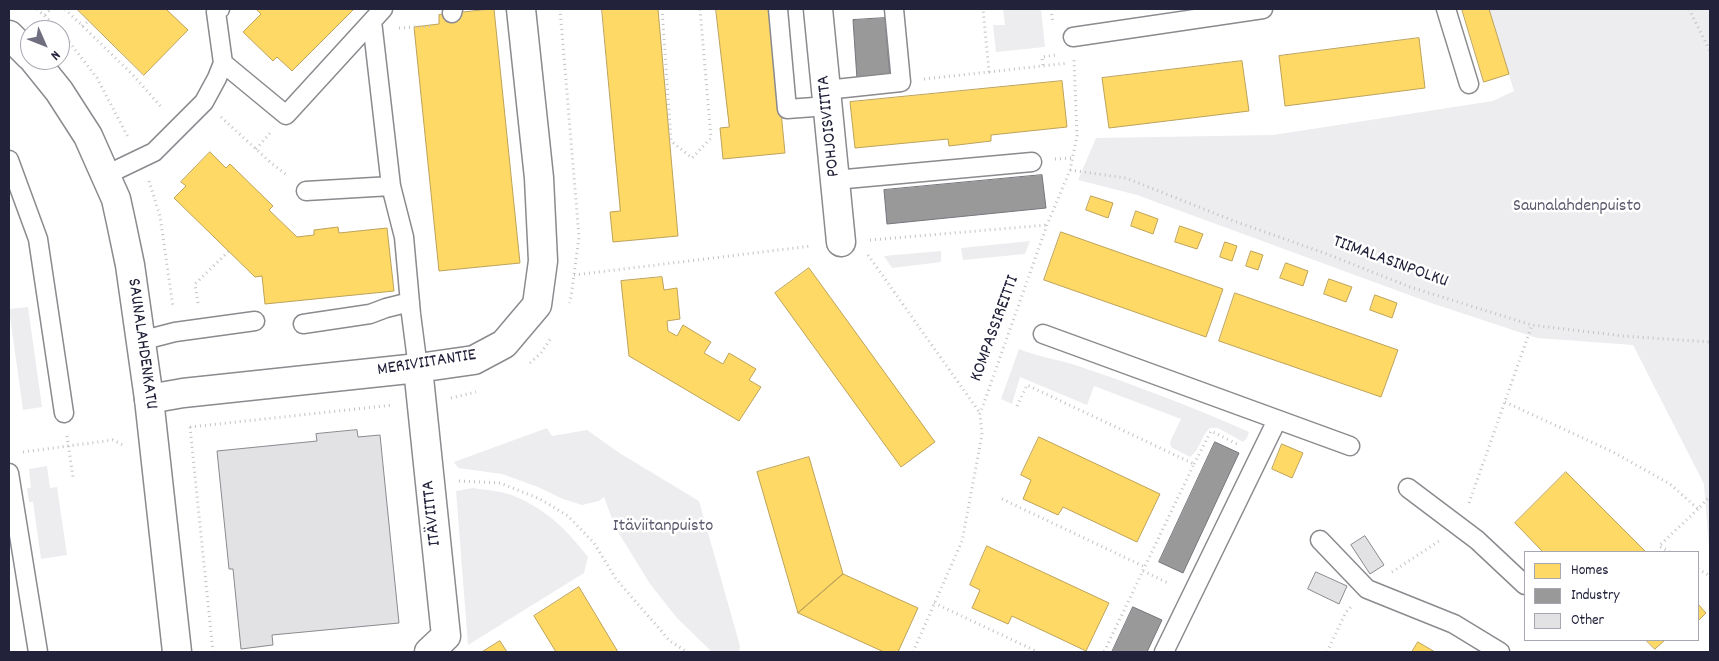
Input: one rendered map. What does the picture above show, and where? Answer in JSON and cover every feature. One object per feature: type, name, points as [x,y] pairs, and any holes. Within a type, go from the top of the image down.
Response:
[{"type":"street","name":"MERIVIITANTIE","points":[[149,399],[193,392],[418,368],[474,360],[504,344],[537,305],[543,261],[539,178],[521,9]]},
{"type":"street","name":"POHJOISVIITTA","points":[[818,9],[835,180],[852,246]]},
{"type":"street","points":[[9,34],[20,46]]},
{"type":"street","name":"SAUNALAHDENKATU","points":[[42,70],[59,91],[88,136],[116,199],[130,265],[149,399],[177,652]]},
{"type":"street","name":"ITÄVIITTA","points":[[418,368],[446,636],[429,652]]},
{"type":"lane","points":[[106,174],[154,152],[204,102],[223,63],[216,12],[220,9]]},
{"type":"lane","points":[[778,9],[787,109],[901,82],[894,9]]},
{"type":"lane","points":[[1073,37],[1263,9]]},
{"type":"lane","points":[[1446,9],[1469,84]]},
{"type":"lane","points":[[223,63],[286,115],[377,15]]},
{"type":"lane","points":[[377,15],[391,186],[404,237],[418,368]]},
{"type":"lane","points":[[9,160],[38,239],[64,412]]},
{"type":"lane","points":[[835,180],[1032,162]]},
{"type":"lane","points":[[306,190],[391,186]]},
{"type":"lane","points":[[303,324],[370,314],[410,302]]},
{"type":"lane","points":[[140,341],[175,332],[255,321]]},
{"type":"lane","points":[[1043,334],[1350,446]]},
{"type":"lane","points":[[1164,652],[1277,420]]},
{"type":"lane","points":[[9,473],[38,652]]},
{"type":"lane","points":[[1408,488],[1477,540],[1524,584]]},
{"type":"lane","points":[[1320,540],[1367,589],[1454,624],[1500,652]]},
{"type":"path","points":[[37,9],[50,20]]},
{"type":"path","points":[[45,15],[51,9]]},
{"type":"path","points":[[64,9],[133,76],[179,126]]},
{"type":"path","points":[[560,9],[579,237],[572,297],[568,306]]},
{"type":"path","points":[[662,9],[671,141],[692,158],[711,138],[700,9]]},
{"type":"path","points":[[983,9],[990,72]]},
{"type":"path","points":[[1689,9],[1710,51]]},
{"type":"path","points":[[82,26],[89,20]]},
{"type":"path","name":"KOMPASSIREITTI","points":[[913,652],[962,541],[982,435],[980,414],[1048,225],[1070,170],[1077,136],[1073,37]]},
{"type":"path","points":[[901,82],[1074,62]]},
{"type":"path","points":[[238,132],[270,162]]},
{"type":"path","name":"TIIMALASINPOLKU","points":[[1070,170],[1126,178],[1410,287],[1532,325],[1623,336],[1710,342]]},
{"type":"path","points":[[852,246],[980,414]]},
{"type":"path","points":[[201,328],[195,284],[229,251]]},
{"type":"path","points":[[1520,359],[1532,325]]},
{"type":"path","points":[[528,364],[541,353],[555,331]]},
{"type":"path","points":[[1017,406],[1027,385],[1194,464]]},
{"type":"path","points":[[190,427],[383,405],[422,405],[477,391]]},
{"type":"path","points":[[1505,402],[1613,452],[1670,484],[1698,509]]},
{"type":"path","points":[[64,412],[73,477]]},
{"type":"path","points":[[1104,652],[1211,431],[1260,456]]},
{"type":"path","points":[[22,452],[113,440],[125,446],[124,437]]},
{"type":"path","points":[[456,481],[500,483],[540,499],[568,516],[594,543],[616,579],[670,641],[687,652]]},
{"type":"path","points":[[1668,551],[1660,546],[1710,496]]},
{"type":"path","points":[[1002,499],[1145,567]]},
{"type":"path","points":[[1699,570],[1710,576]]},
{"type":"path","points":[[934,603],[1038,652]]},
{"type":"green space","points":[[1003,9],[1041,9],[1045,47],[996,52],[993,25],[1005,25]]},
{"type":"green space","name":"Saunalahdenpuisto","points":[[1489,9],[1710,9],[1710,562],[1704,484],[1633,345],[1537,338],[1431,303],[1137,195],[1078,180],[1096,138],[1273,135],[1493,101],[1514,91]]},
{"type":"green space","points":[[1030,241],[1025,254],[963,260],[961,248]]},
{"type":"green space","points":[[941,251],[941,262],[892,268],[884,256]]},
{"type":"green space","points":[[28,307],[42,407],[23,410],[9,309]]},
{"type":"green space","points":[[1019,349],[1078,366],[1164,397],[1249,432],[1247,438],[1243,442],[1218,428],[1210,428],[1196,451],[1190,457],[1171,447],[1170,442],[1181,419],[1094,386],[1087,405],[1020,377],[1012,404],[1001,399]]},
{"type":"green space","name":"Itäviitanpuisto","points":[[547,428],[552,436],[587,430],[621,454],[699,501],[740,646],[739,652],[712,652],[677,618],[650,584],[615,527],[604,497],[599,501],[582,505],[502,474],[458,468],[454,462]]},
{"type":"green space","points":[[47,466],[50,488],[57,487],[67,555],[41,559],[33,502],[29,502],[27,488],[31,488],[29,469]]},
{"type":"green space","points":[[473,488],[509,494],[536,507],[564,529],[588,557],[584,573],[468,645],[456,491]]},
{"type":"building: Homes","points":[[77,9],[166,9],[188,30],[144,75]]},
{"type":"building: Homes","points":[[354,9],[292,71],[277,57],[273,61],[243,32],[261,14],[257,10]]},
{"type":"building: Homes","points":[[494,9],[520,263],[439,271],[414,27],[439,24],[439,15]]},
{"type":"building: Homes","points":[[602,9],[658,9],[678,236],[613,242],[610,212],[620,211]]},
{"type":"building: Homes","points":[[716,9],[771,9],[785,153],[723,159],[720,128],[729,127]]},
{"type":"building: Homes","points":[[1462,9],[1489,9],[1509,74],[1484,82]]},
{"type":"building: Homes","points":[[1419,38],[1425,88],[1285,106],[1279,56]]},
{"type":"building: Homes","points":[[1242,61],[1249,111],[1109,128],[1102,78]]},
{"type":"building: Homes","points":[[1062,81],[1067,127],[991,135],[991,141],[949,146],[948,139],[855,148],[850,102]]},
{"type":"building: Homes","points":[[210,152],[226,168],[230,164],[273,206],[269,210],[297,237],[314,235],[314,230],[338,227],[339,233],[387,228],[394,291],[265,304],[262,276],[255,277],[174,198],[186,186],[181,182]]},
{"type":"building: Homes","points":[[1091,196],[1113,203],[1108,218],[1086,210]]},
{"type":"building: Homes","points":[[1136,211],[1158,219],[1153,234],[1131,226]]},
{"type":"building: Homes","points":[[1180,226],[1203,234],[1197,249],[1175,242]]},
{"type":"building: Homes","points":[[1061,232],[1223,289],[1206,337],[1044,280]]},
{"type":"building: Homes","points":[[1225,242],[1237,246],[1232,261],[1220,257]]},
{"type":"building: Homes","points":[[1251,251],[1263,255],[1258,270],[1246,266]]},
{"type":"building: Homes","points":[[1286,263],[1308,271],[1303,286],[1280,278]]},
{"type":"building: Homes","points":[[809,268],[935,442],[901,467],[775,293]]},
{"type":"building: Homes","points":[[662,277],[664,290],[677,288],[680,319],[667,321],[668,331],[677,336],[683,325],[711,342],[704,353],[723,364],[729,353],[756,369],[749,380],[761,387],[739,421],[629,356],[621,281]]},
{"type":"building: Homes","points":[[1329,279],[1352,287],[1346,302],[1324,294]]},
{"type":"building: Homes","points":[[1235,293],[1398,350],[1381,397],[1219,341]]},
{"type":"building: Homes","points":[[1375,295],[1397,303],[1392,318],[1370,310]]},
{"type":"building: Homes","points":[[1039,437],[1160,494],[1137,542],[1063,507],[1058,515],[1023,499],[1031,480],[1021,475]]},
{"type":"building: Homes","points":[[1282,444],[1303,453],[1292,478],[1272,469]]},
{"type":"building: Homes","points":[[809,457],[843,574],[798,613],[757,472]]},
{"type":"building: Homes","points":[[1566,472],[1645,551],[1542,551],[1515,523]]},
{"type":"building: Homes","points":[[987,546],[1109,603],[1086,651],[1012,616],[1008,624],[972,608],[980,590],[970,585]]},
{"type":"building: Homes","points":[[843,574],[918,608],[898,652],[884,652],[798,613]]},
{"type":"building: Homes","points":[[579,587],[618,652],[556,652],[534,616]]},
{"type":"building: Homes","points":[[1699,605],[1706,613],[1699,620]]},
{"type":"building: Homes","points":[[500,641],[507,652],[482,652]]},
{"type":"building: Homes","points":[[1647,641],[1664,641],[1655,649]]},
{"type":"building: Homes","points":[[1418,642],[1435,652],[1412,652]]},
{"type":"building: Industry","points":[[885,18],[890,77],[857,79],[853,20]]},
{"type":"building: Industry","points":[[1042,175],[1046,208],[887,224],[884,190]]},
{"type":"building: Industry","points":[[1215,442],[1239,453],[1183,573],[1159,562]]},
{"type":"building: Industry","points":[[1133,607],[1162,620],[1147,652],[1112,652]]},
{"type":"building: Other","points":[[357,430],[358,437],[380,435],[399,623],[272,635],[273,645],[241,649],[233,569],[229,569],[217,451],[317,441],[316,434]]},
{"type":"building: Other","points":[[1365,536],[1384,565],[1370,574],[1351,545]]},
{"type":"building: Other","points":[[1316,572],[1347,586],[1339,604],[1308,589]]}]
